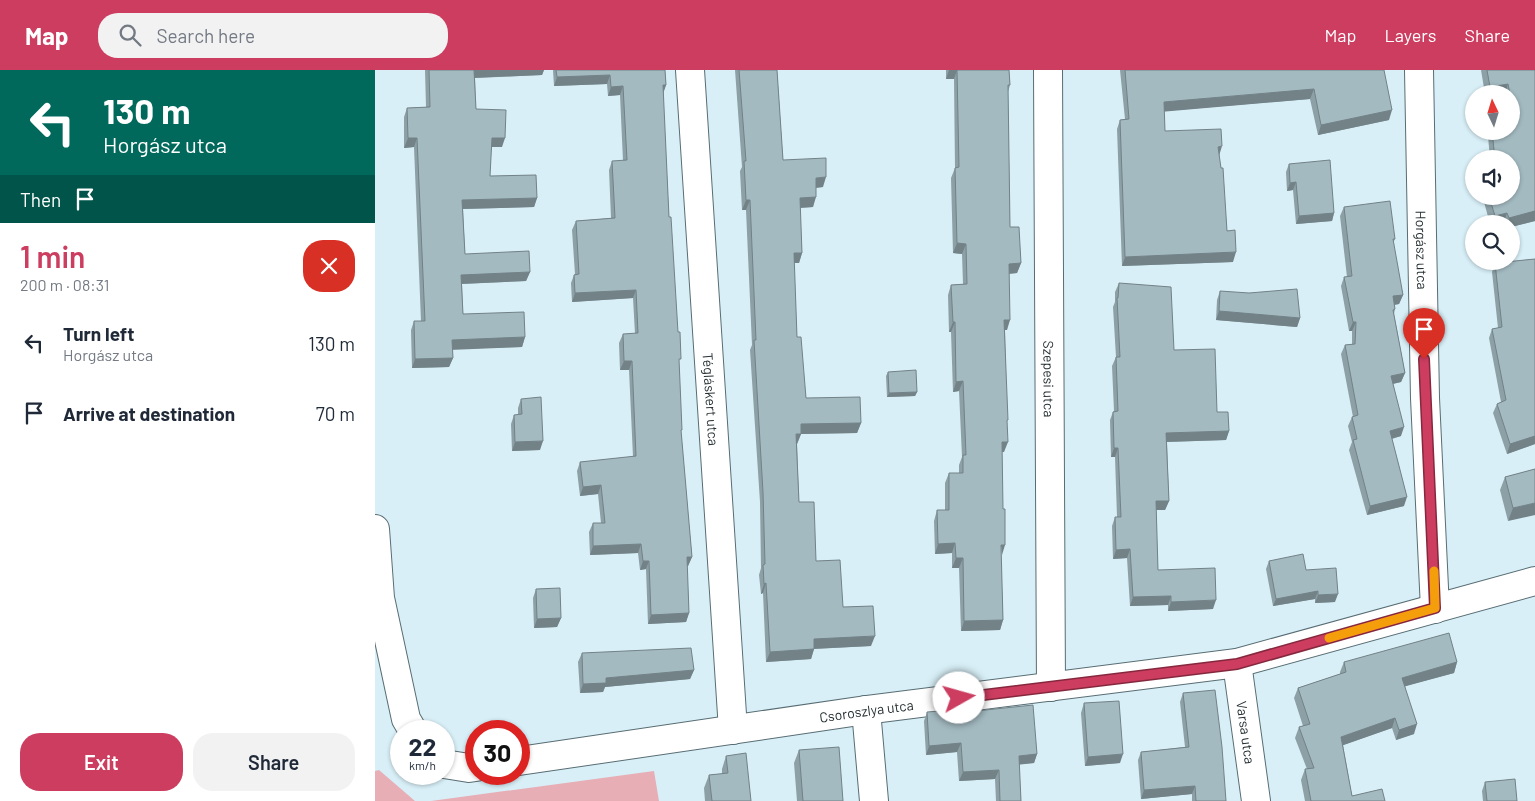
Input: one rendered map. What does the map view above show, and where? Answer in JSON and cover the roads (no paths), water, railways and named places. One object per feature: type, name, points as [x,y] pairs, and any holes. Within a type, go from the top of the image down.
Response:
[{"type":"street","name":"Tégláskert utca","points":[[690,70],[733,730]]},
{"type":"street","name":"Szepesi utca","points":[[1048,70],[1051,687]]},
{"type":"street","name":"Horgász utca","points":[[1419,70],[1425,398],[1435,608]]},
{"type":"street","points":[[375,528],[380,598],[407,720]]},
{"type":"street","name":"Csoroszlya utca","points":[[530,759],[866,710],[1237,664],[1535,581]]},
{"type":"street","name":"Varsa utca","points":[[1237,664],[1256,801]]},
{"type":"street","points":[[866,710],[874,801]]}]
